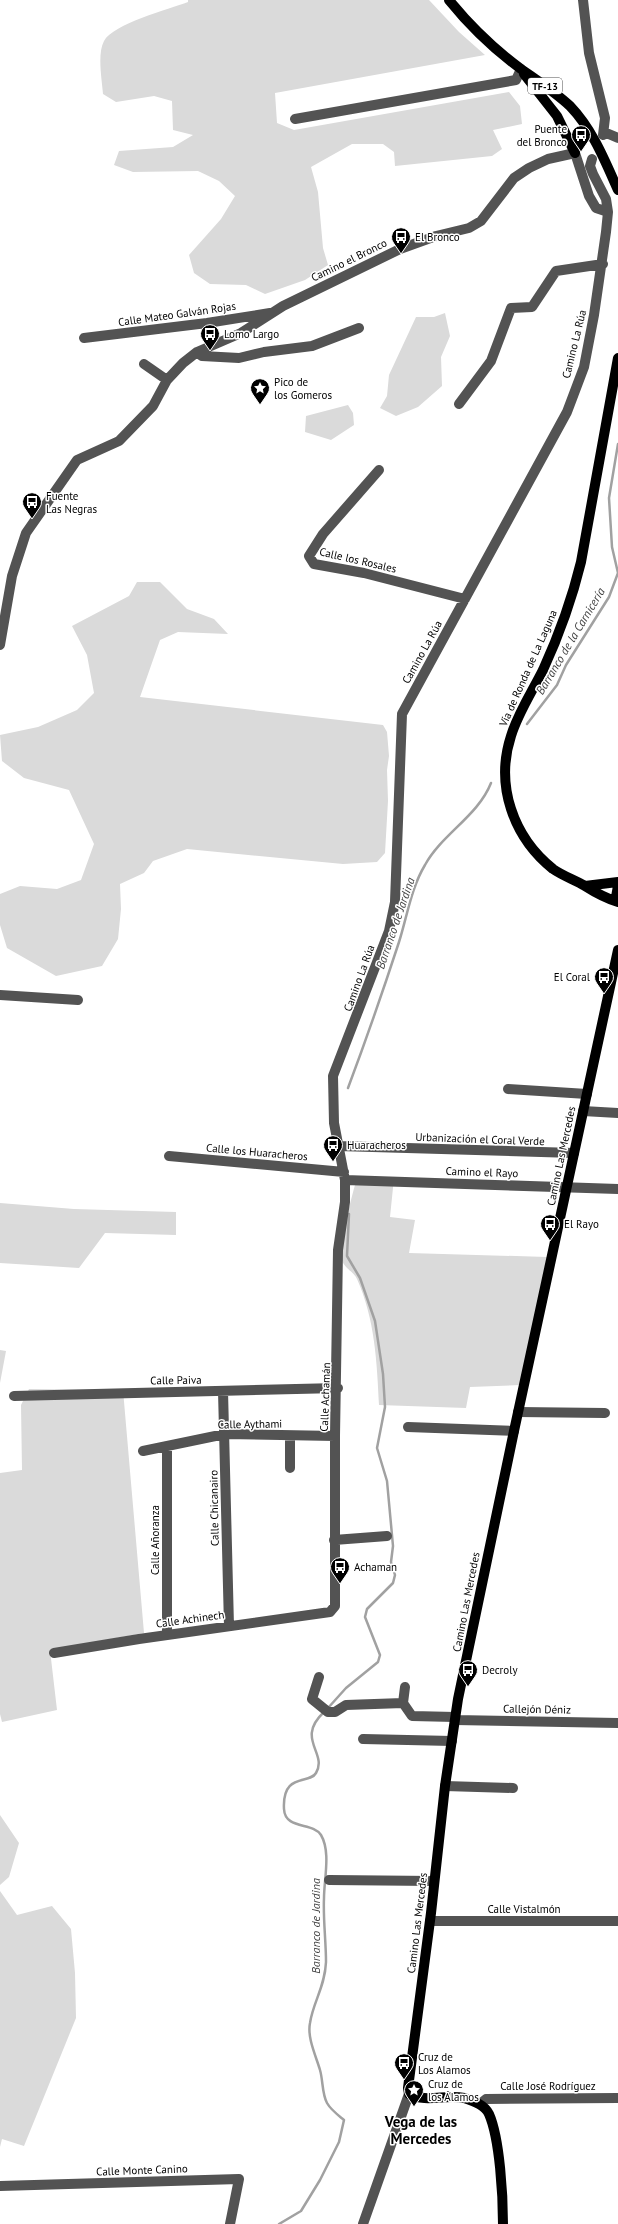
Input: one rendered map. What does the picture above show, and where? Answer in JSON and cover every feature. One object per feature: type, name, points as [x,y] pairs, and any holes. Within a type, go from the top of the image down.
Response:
[{"type":"main road","name":"TF-13","points":[[449,0],[464,18],[488,42],[570,106],[585,125],[599,148],[618,190]]},
{"type":"main road","points":[[521,69],[557,116],[575,153]]},
{"type":"main road","name":"Vía de Ronda de La Laguna","points":[[618,358],[581,562],[573,595],[545,665],[516,722],[507,752],[505,776],[508,800],[514,820],[525,840],[538,855],[554,870],[585,886],[595,893],[618,902]]},
{"type":"main road","points":[[585,886],[618,882]]},
{"type":"main road","points":[[618,886],[616,897],[618,902]]},
{"type":"main road","name":"Camino Las Mercedes","points":[[410,2094],[408,2088],[430,1921],[445,1786],[455,1718],[518,1412],[583,1111],[617,964],[618,950]]},
{"type":"main road","points":[[410,2094],[417,2098],[463,2098],[480,2104],[489,2114],[500,2172],[503,2224]]},
{"type":"street","points":[[584,0],[589,53],[605,118],[603,133],[618,138]]},
{"type":"street","points":[[295,119],[516,80],[521,69]]},
{"type":"street","points":[[575,153],[589,196],[596,208],[608,212]]},
{"type":"street","name":"Camino el Bronco","points":[[274,312],[400,248],[436,236],[470,228],[481,221],[514,178],[529,168],[548,160],[575,153]]},
{"type":"street","name":"Camino La Rúa","points":[[344,1176],[334,1123],[333,1076],[389,931],[395,902],[402,714],[567,412],[584,367],[603,264],[608,212],[606,199],[590,166],[592,159]]},
{"type":"street","points":[[459,404],[491,361],[511,308],[532,307],[556,271],[603,264]]},
{"type":"street","points":[[0,644],[12,576],[21,545],[26,534],[77,460],[119,441],[154,406],[167,380],[183,362],[198,352],[241,333],[274,312]]},
{"type":"street","name":"Calle Mateo Galván Rojas","points":[[84,338],[207,323],[274,312]]},
{"type":"street","points":[[198,352],[202,356],[239,358],[264,352],[312,346],[359,328]]},
{"type":"street","points":[[144,364],[167,380]]},
{"type":"street","name":"Calle los Rosales","points":[[379,470],[323,534],[309,556],[314,564],[364,572],[465,599]]},
{"type":"street","points":[[0,995],[78,1000]]},
{"type":"street","points":[[508,1089],[587,1094]]},
{"type":"street","points":[[583,1111],[618,1113]]},
{"type":"street","name":"Urbanización el Coral Verde","points":[[338,1146],[574,1153]]},
{"type":"street","name":"Calle los Huaracheros","points":[[169,1156],[344,1176]]},
{"type":"street","name":"Camino el Rayo","points":[[344,1176],[567,1188],[618,1189]]},
{"type":"street","name":"Calle Achamán","points":[[330,1612],[336,1606],[334,1540],[335,1436],[338,1388],[338,1250],[345,1202],[344,1176]]},
{"type":"street","name":"Calle Paiva","points":[[14,1396],[338,1388]]},
{"type":"street","name":"Calle Chicanairo","points":[[224,1391],[229,1626]]},
{"type":"street","points":[[518,1412],[605,1413]]},
{"type":"street","points":[[408,1427],[514,1431]]},
{"type":"street","name":"Calle Aythami","points":[[143,1451],[225,1434],[335,1436]]},
{"type":"street","points":[[290,1436],[290,1468]]},
{"type":"street","name":"Calle Añoranza","points":[[167,1446],[167,1635]]},
{"type":"street","points":[[334,1540],[387,1536]]},
{"type":"street","name":"Calle Achinech","points":[[54,1653],[167,1635],[330,1612]]},
{"type":"street","points":[[319,1677],[312,1699],[326,1710],[335,1712],[346,1705],[403,1703],[405,1687]]},
{"type":"street","name":"Callejón Déniz","points":[[403,1703],[412,1716],[618,1722]]},
{"type":"street","points":[[363,1739],[452,1741]]},
{"type":"street","points":[[445,1786],[512,1788]]},
{"type":"street","points":[[329,1880],[434,1881]]},
{"type":"street","name":"Calle Vistalmón","points":[[430,1921],[618,1921]]},
{"type":"street","points":[[363,2224],[410,2094]]},
{"type":"street","name":"Calle José Rodríguez","points":[[480,2104],[486,2099],[618,2098]]},
{"type":"street","name":"Calle Monte Canino","points":[[0,2186],[239,2179],[230,2224]]},
{"type":"shaded area","points":[[188,0],[429,0],[459,32],[485,55],[275,93],[277,123],[294,130],[509,92],[520,106],[522,124],[493,130],[502,149],[492,156],[395,166],[394,152],[383,144],[352,144],[311,167],[318,192],[323,248],[328,265],[305,280],[265,294],[246,285],[210,284],[194,273],[189,255],[221,219],[235,196],[219,181],[198,171],[133,172],[114,165],[119,151],[173,147],[193,135],[173,130],[172,101],[154,96],[116,102],[103,94],[101,75],[100,60],[102,46],[109,35],[130,23],[188,2]]},
{"type":"shaded area","points":[[445,313],[450,336],[441,357],[442,386],[418,407],[396,416],[380,408],[387,396],[389,375],[416,317],[434,317]]},
{"type":"shaded area","points":[[348,405],[353,413],[354,425],[331,440],[305,432],[306,416]]},
{"type":"shaded area","points":[[137,582],[160,582],[187,609],[214,619],[228,634],[178,632],[160,640],[140,697],[383,725],[387,732],[389,756],[387,770],[388,801],[385,853],[377,862],[343,864],[187,849],[153,861],[144,873],[120,884],[121,909],[118,939],[102,966],[56,976],[7,948],[0,925],[0,894],[20,886],[57,889],[81,880],[94,844],[69,790],[24,778],[2,761],[0,735],[38,727],[77,710],[94,693],[87,655],[72,626],[129,596]]},
{"type":"shaded area","points":[[357,1177],[394,1178],[390,1217],[415,1220],[409,1253],[547,1257],[520,1385],[470,1387],[466,1408],[379,1405],[376,1357],[368,1310],[357,1279],[343,1263],[341,1253],[343,1233]]},
{"type":"shaded area","points":[[0,1203],[74,1209],[176,1212],[176,1235],[105,1233],[79,1268],[0,1263]]},
{"type":"shaded area","points":[[0,1350],[6,1351],[0,1383]]},
{"type":"shaded area","points":[[29,1389],[123,1390],[144,1633],[50,1650],[57,1710],[2,1722],[0,1714],[0,1473],[22,1470],[21,1405]]},
{"type":"shaded area","points":[[0,1815],[19,1843],[9,1877],[0,1885]]},
{"type":"shaded area","points":[[0,1891],[17,1915],[52,1906],[71,1929],[75,1973],[76,2018],[24,2146],[2,2139],[0,2147]]},
{"type":"waterway","name":"Barranco de la Carnicería","points":[[527,724],[557,685],[566,665],[609,597],[618,573],[612,547],[609,498],[618,444]]},
{"type":"waterway","name":"Barranco de Jardina","points":[[348,1088],[387,979],[420,874],[432,854],[478,805],[491,783]]},
{"type":"waterway","name":"Barranco de Jardina","points":[[328,1708],[346,1688],[378,1662],[380,1655],[365,1617],[367,1609],[393,1583],[395,1575],[391,1562],[393,1546],[387,1481],[377,1448],[385,1407],[383,1374],[375,1321],[360,1278],[347,1256],[349,1214]]},
{"type":"waterway","name":"Barranco de Jardina","points":[[279,2224],[301,2211],[320,2180],[339,2142],[344,2120],[330,2108],[325,2099],[321,2074],[312,2047],[309,2029],[324,1979],[326,1962],[324,1906],[326,1849],[321,1835],[317,1831],[289,1820],[284,1809],[287,1789],[291,1785],[313,1776],[319,1766],[312,1738],[312,1730],[324,1712]]},
{"type":"place","name":"Puente del Bronco","points":[[581,152]]},
{"type":"place","name":"El Bronco","points":[[401,254]]},
{"type":"place","name":"Lomo Largo","points":[[210,351]]},
{"type":"place","name":"Pico de los Gomeros","points":[[260,405]]},
{"type":"place","name":"Fuente Las Negras","points":[[32,519]]},
{"type":"place","name":"El Coral","points":[[604,994]]},
{"type":"place","name":"Huaracheros","points":[[333,1162]]},
{"type":"place","name":"El Rayo","points":[[550,1241]]},
{"type":"place","name":"Achaman","points":[[340,1584]]},
{"type":"place","name":"Decroly","points":[[468,1687]]},
{"type":"place","name":"Cruz de Los Alamos","points":[[404,2080]]},
{"type":"place","name":"Cruz de los Álamos","points":[[414,2107]]},
{"type":"district","name":"Vega de las Mercedes","points":[[421,2130]]}]
